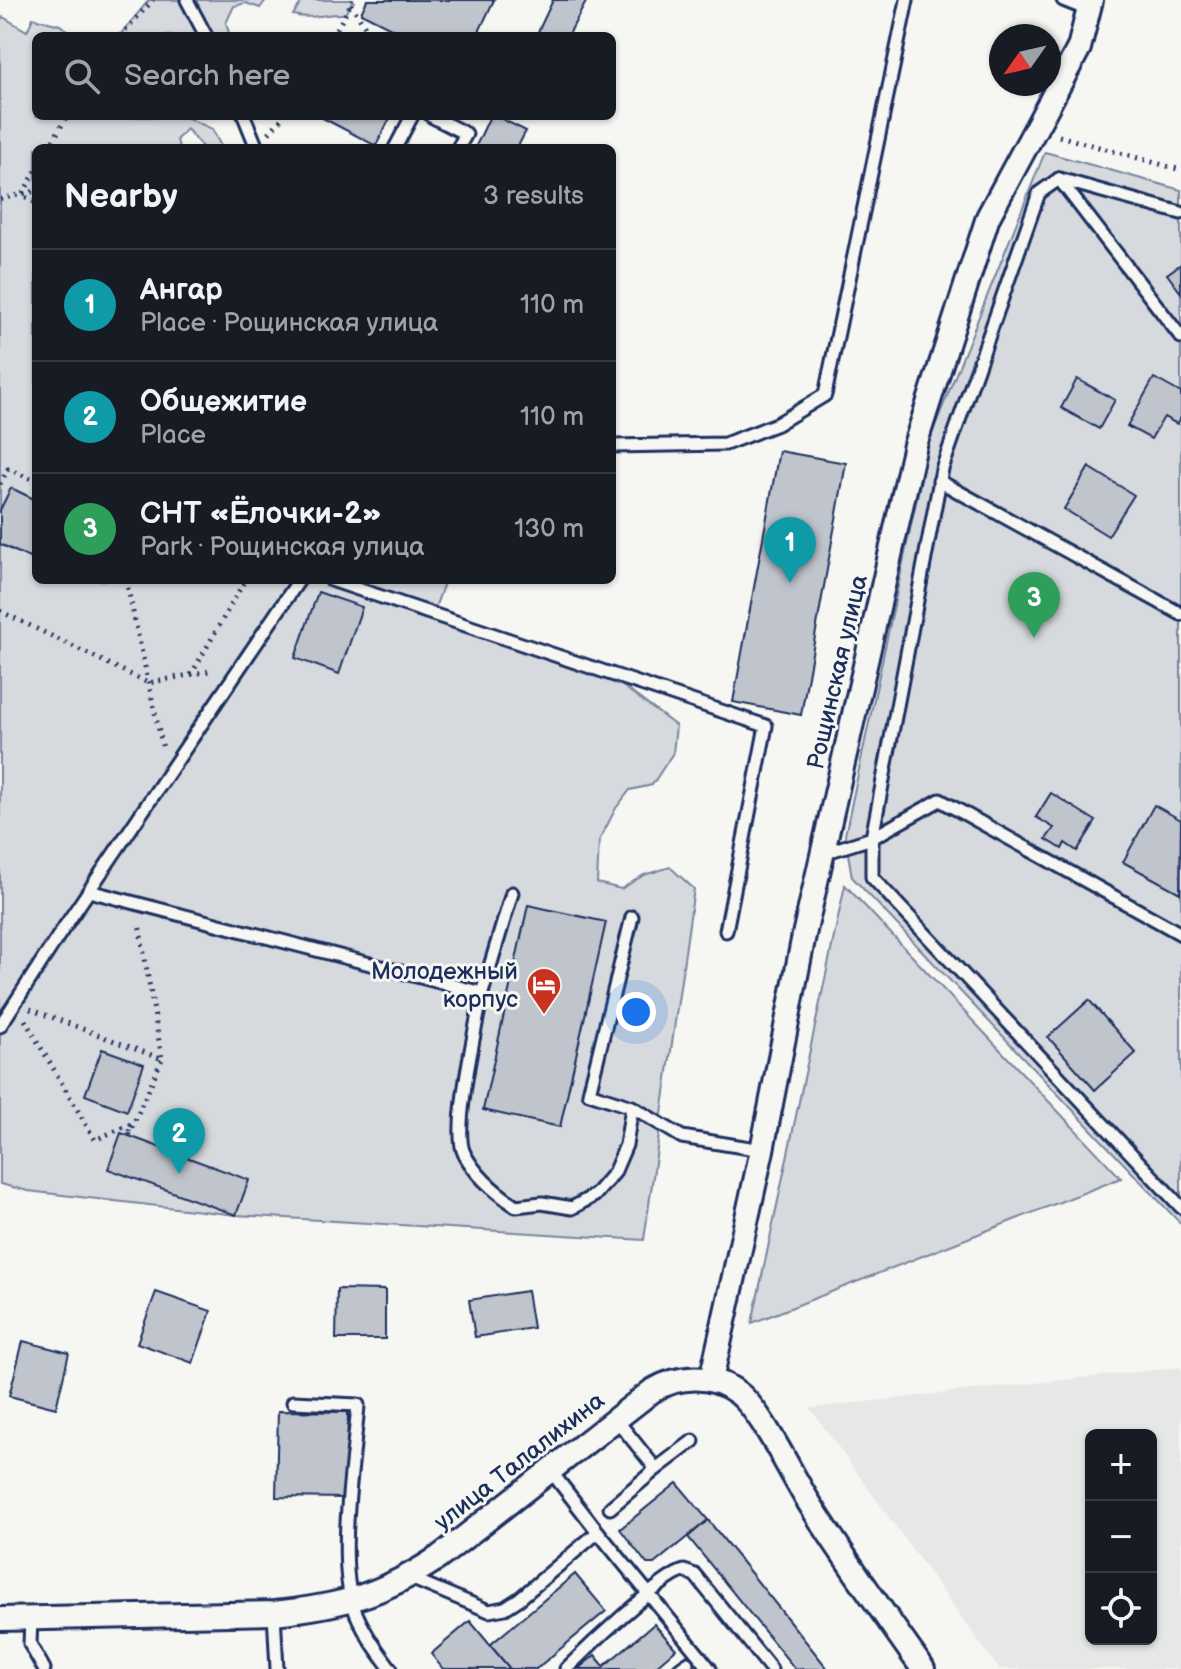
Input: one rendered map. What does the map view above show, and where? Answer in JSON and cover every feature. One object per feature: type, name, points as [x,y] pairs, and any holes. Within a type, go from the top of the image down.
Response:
[{"type":"street","name":"Рощинская улица","points":[[711,1380],[762,1150],[804,935],[915,445],[988,217],[1079,48],[1090,5]]},
{"type":"street","name":"улица Талалихина","points":[[0,1619],[274,1613],[352,1601],[407,1577],[457,1543],[652,1391],[669,1382],[688,1378],[711,1380]]},
{"type":"street","points":[[711,1380],[739,1393],[754,1411],[809,1503],[923,1669]]},
{"type":"lane","points":[[187,0],[204,32]]},
{"type":"lane","points":[[616,446],[725,444],[777,424],[825,395],[907,0]]},
{"type":"lane","points":[[1063,0],[1090,5]]},
{"type":"lane","points":[[246,120],[255,144]]},
{"type":"lane","points":[[397,144],[410,120]]},
{"type":"lane","points":[[439,120],[466,134],[460,144]]},
{"type":"lane","points":[[1059,179],[1181,213]]},
{"type":"lane","points":[[1059,179],[1181,337]]},
{"type":"lane","points":[[1059,179],[1039,193],[939,481],[872,838],[872,877],[1181,1207]]},
{"type":"lane","points":[[939,481],[1181,614]]},
{"type":"lane","points":[[0,1026],[296,584]]},
{"type":"lane","points":[[343,584],[766,726],[726,931]]},
{"type":"lane","points":[[823,853],[872,838],[940,800],[1181,934]]},
{"type":"lane","points":[[89,891],[482,993]]},
{"type":"lane","points":[[512,893],[482,993],[461,1120],[462,1151],[496,1193],[516,1206],[542,1203],[572,1208],[595,1195],[614,1173],[626,1145],[632,1107]]},
{"type":"lane","points":[[632,917],[589,1093],[632,1107],[682,1137],[762,1150]]},
{"type":"lane","points":[[293,1402],[358,1405],[346,1553],[352,1601],[368,1637],[391,1669]]},
{"type":"lane","points":[[615,1418],[656,1469]]},
{"type":"lane","points":[[610,1508],[693,1441]]},
{"type":"lane","points":[[550,1470],[710,1669]]},
{"type":"lane","points":[[407,1577],[480,1609],[497,1610],[519,1599],[598,1532]]},
{"type":"lane","points":[[566,1669],[649,1594],[677,1573],[690,1572],[771,1669]]},
{"type":"lane","points":[[274,1613],[277,1669]]},
{"type":"lane","points":[[31,1617],[30,1644],[44,1669]]},
{"type":"path","points":[[124,32],[153,0]]},
{"type":"path","points":[[335,32],[352,2]]},
{"type":"path","points":[[352,2],[369,32]]},
{"type":"path","points":[[51,144],[65,120]]},
{"type":"path","points":[[1036,127],[1181,170]]},
{"type":"path","points":[[22,195],[32,178]]},
{"type":"path","points":[[0,199],[32,192]]},
{"type":"path","points":[[22,195],[32,201]]},
{"type":"path","points":[[0,484],[8,469],[32,479]]},
{"type":"path","points":[[127,584],[168,774]]},
{"type":"path","points":[[191,675],[243,584]]},
{"type":"path","points":[[0,611],[148,683],[242,665]]},
{"type":"path","points":[[15,1004],[95,1140],[131,1124],[128,1136],[162,1059],[135,903]]},
{"type":"path","points":[[15,1004],[162,1059]]},
{"type":"shaded area","points":[[149,0],[266,0],[260,8],[246,3],[234,6],[226,23],[229,32],[122,32]]},
{"type":"shaded area","points":[[303,0],[353,0],[345,14],[293,15]]},
{"type":"shaded area","points":[[3,17],[27,31],[33,18],[60,25],[70,32],[32,32],[32,120],[192,120],[212,129],[220,144],[200,144],[187,129],[177,139],[178,144],[32,144],[32,498],[11,488],[0,510],[0,20]]},
{"type":"shaded area","points":[[1045,152],[1181,190],[1181,1224],[852,877],[845,835],[929,441]]},
{"type":"shaded area","points":[[0,544],[32,559],[32,584],[444,584],[433,614],[604,672],[676,726],[673,753],[652,785],[630,790],[616,808],[599,841],[597,883],[621,889],[644,875],[670,867],[694,889],[644,1240],[236,1215],[28,1191],[0,1184]]},
{"type":"shaded area","points":[[845,885],[1121,1178],[752,1323]]},
{"type":"shaded area","points":[[1181,1367],[1181,1669],[999,1669],[810,1408]]},
{"type":"building","points":[[367,0],[494,0],[479,32],[399,32],[361,13]]},
{"type":"building","points":[[553,0],[587,0],[570,32],[538,32]]},
{"type":"building","points":[[327,120],[389,120],[377,144]]},
{"type":"building","points":[[488,120],[504,120],[526,131],[519,144],[477,144]]},
{"type":"building","points":[[1181,264],[1181,293],[1167,274]]},
{"type":"building","points":[[1154,378],[1181,393],[1181,417],[1177,424],[1164,417],[1151,439],[1127,426]]},
{"type":"building","points":[[1077,379],[1115,400],[1099,429],[1061,408]]},
{"type":"building","points":[[779,451],[846,463],[801,715],[733,702]]},
{"type":"building","points":[[1089,467],[1134,495],[1108,536],[1064,509]]},
{"type":"building","points":[[11,488],[32,498],[32,559],[0,544],[0,510]]},
{"type":"building","points":[[318,592],[362,607],[339,674],[295,658]]},
{"type":"building","points":[[1051,793],[1096,821],[1077,851],[1065,843],[1062,849],[1046,839],[1054,828],[1036,817]]},
{"type":"building","points":[[1154,805],[1181,820],[1180,893],[1123,862]]},
{"type":"building","name":"Молодежный корпус","points":[[528,905],[606,922],[560,1127],[483,1110]]},
{"type":"building","points":[[1089,1000],[1136,1053],[1095,1090],[1048,1037]]},
{"type":"building","points":[[102,1049],[144,1064],[127,1111],[85,1095]]},
{"type":"building","points":[[121,1133],[249,1180],[236,1215],[108,1169]]},
{"type":"building","points":[[337,1289],[385,1290],[385,1339],[336,1339]]},
{"type":"building","points":[[527,1291],[533,1328],[475,1337],[469,1300]]},
{"type":"building","points":[[156,1292],[211,1311],[193,1363],[137,1343]]},
{"type":"building","points":[[23,1341],[69,1353],[56,1408],[9,1396]]},
{"type":"building","points":[[278,1411],[348,1412],[346,1498],[276,1497]]},
{"type":"building","points":[[677,1483],[708,1520],[654,1564],[647,1564],[620,1529]]},
{"type":"building","points":[[708,1520],[828,1669],[795,1669],[688,1537]]},
{"type":"building","points":[[575,1574],[606,1611],[536,1669],[510,1669],[490,1645]]},
{"type":"building","points":[[470,1621],[510,1669],[443,1669],[431,1654]]},
{"type":"building","points":[[654,1624],[676,1649],[653,1669],[578,1669],[595,1655],[604,1666]]},
{"type":"place","name":"Ангар","points":[[790,583]]},
{"type":"place","name":"СНТ «Ёлочки-2»","points":[[1034,638]]},
{"type":"place","name":"Молодежный корпус","points":[[544,1016]]},
{"type":"place","name":"Общежитие","points":[[179,1174]]}]
